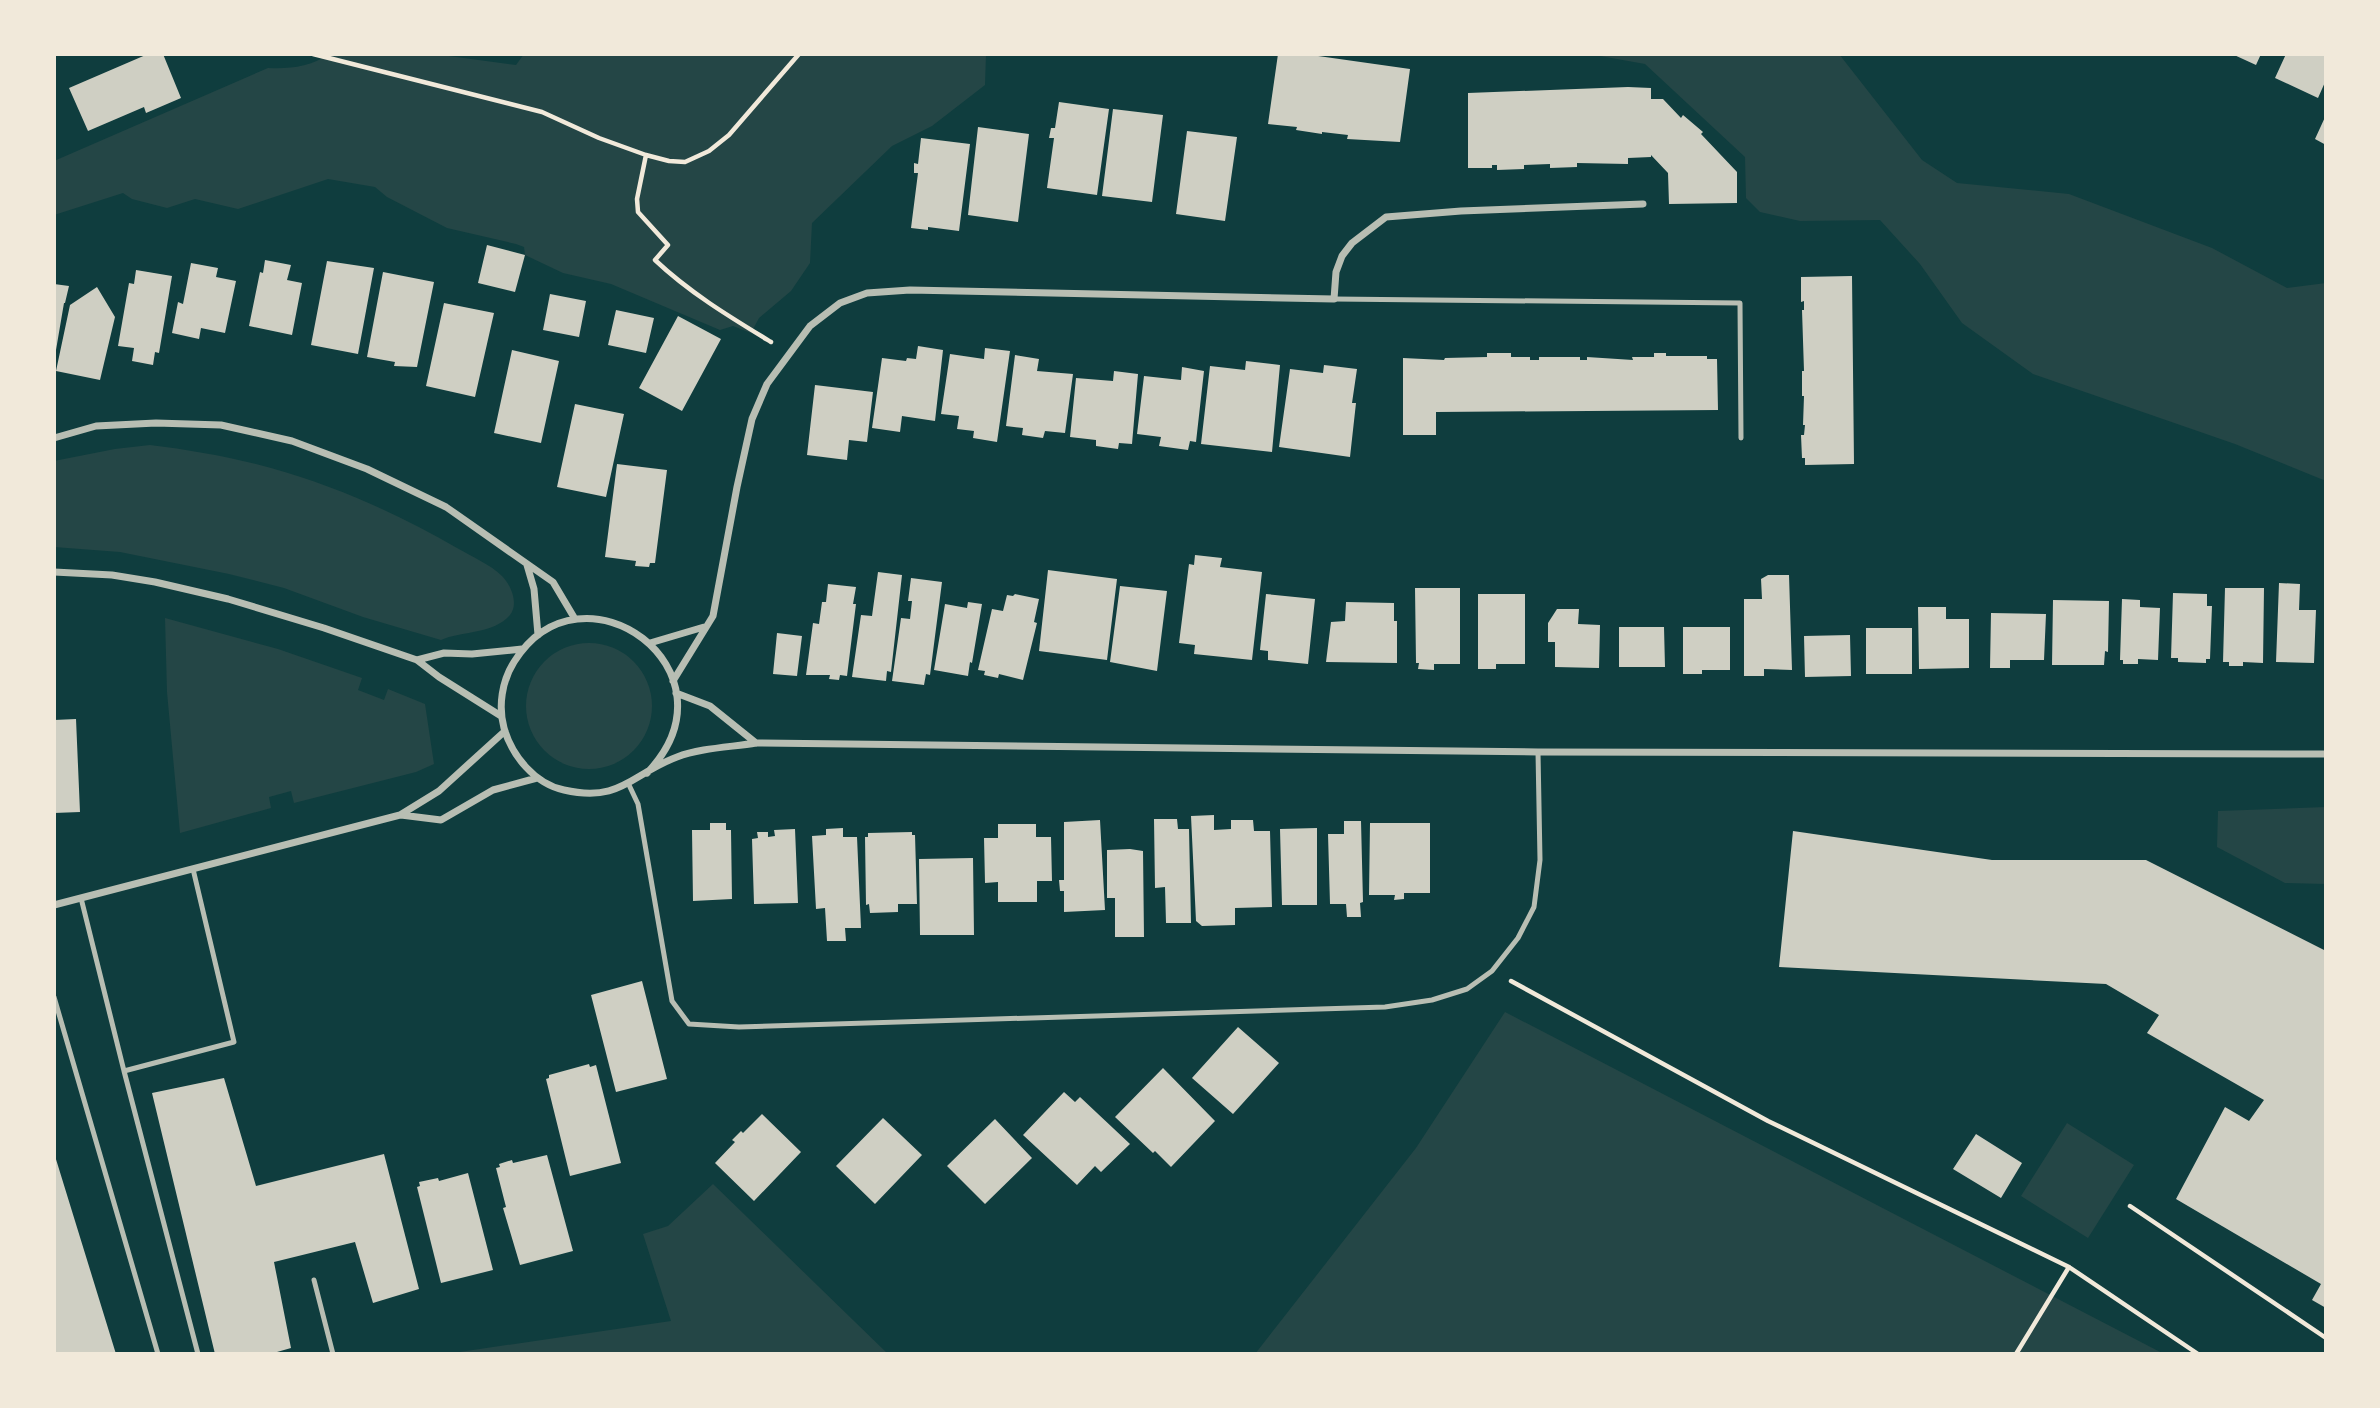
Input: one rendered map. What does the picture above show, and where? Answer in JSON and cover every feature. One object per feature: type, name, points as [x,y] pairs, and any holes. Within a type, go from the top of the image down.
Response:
[{"type":"street","points":[[673,681],[713,616],[752,419],[767,384],[810,326],[841,303],[867,293],[910,290],[1334,299],[1336,272],[1342,256],[1352,243],[1386,217],[1461,211],[1643,204]]},
{"type":"street","points":[[54,438],[96,426],[156,422],[221,425],[292,441],[367,469],[446,507],[553,582],[575,619]]},
{"type":"street","points":[[527,565],[534,589],[538,635]]},
{"type":"street","points":[[54,572],[112,575],[155,582],[228,599],[324,628],[417,660],[501,716]]},
{"type":"street","points":[[647,773],[668,745],[677,711],[673,681],[664,661],[650,643],[619,624],[575,619],[538,635],[522,649],[510,669],[502,691],[501,716],[505,731],[517,757],[537,778],[558,789],[582,794],[606,793],[629,785],[678,756],[756,743],[1538,752],[2326,754]]},
{"type":"street","points":[[650,643],[705,626]]},
{"type":"street","points":[[417,660],[444,653],[472,654],[522,649]]},
{"type":"street","points":[[676,693],[710,706],[756,743]]},
{"type":"street","points":[[54,905],[400,815],[439,791],[505,731]]},
{"type":"street","points":[[400,815],[441,820],[493,790],[537,778]]},
{"type":"lane","points":[[1334,299],[1740,303],[1741,438]]},
{"type":"lane","points":[[629,785],[638,804],[672,1001],[689,1024],[739,1027],[1385,1007],[1432,1000],[1467,989],[1492,971],[1513,946],[1534,907],[1540,860],[1538,752]]},
{"type":"lane","points":[[124,1071],[234,1042],[193,869]]},
{"type":"lane","points":[[81,898],[198,1354]]},
{"type":"lane","points":[[54,998],[158,1354]]},
{"type":"lane","points":[[314,1280],[333,1354]]},
{"type":"path","points":[[313,54],[542,112],[599,138],[646,155],[685,162],[709,151],[729,135],[799,54]]},
{"type":"path","points":[[646,155],[637,200],[638,212],[668,245],[655,260],[681,284],[710,305],[789,353]]},
{"type":"path","points":[[1492,971],[1768,1121],[2069,1267],[2198,1354]]},
{"type":"path","points":[[2130,1206],[2326,1338]]},
{"type":"path","points":[[2016,1354],[2069,1267]]},
{"type":"shaded area","points":[[329,54],[434,54],[516,65],[524,54],[986,54],[985,85],[932,126],[892,146],[812,223],[810,263],[791,291],[759,318],[751,333],[733,326],[720,330],[611,284],[563,273],[525,255],[524,247],[516,244],[447,228],[387,197],[375,187],[328,179],[238,209],[195,199],[167,208],[132,199],[123,193],[54,215],[54,161],[268,68],[300,66]]},
{"type":"shaded area","points":[[1589,54],[1839,54],[1922,160],[1957,183],[2069,194],[2212,248],[2287,288],[2326,283],[2326,481],[2235,444],[2033,374],[1962,323],[1920,264],[1880,220],[1800,221],[1760,212],[1746,198],[1745,157],[1645,64]]},
{"type":"shaded area","points":[[150,445],[211,454],[271,468],[319,483],[389,512],[497,572],[511,589],[513,611],[495,626],[441,640],[363,617],[284,588],[229,574],[120,552],[54,547],[54,461]]},
{"type":"shaded area","points":[[165,618],[278,649],[362,678],[358,690],[384,700],[388,689],[425,704],[434,764],[416,772],[294,803],[291,791],[269,797],[271,808],[180,833],[167,692]]},
{"type":"shaded area","points":[[589,643],[613,648],[634,661],[647,682],[652,706],[647,730],[634,751],[613,764],[589,769],[565,764],[544,751],[531,730],[526,706],[531,682],[544,661],[565,648]]},
{"type":"shaded area","points":[[2326,807],[2326,884],[2285,883],[2217,847],[2218,811]]},
{"type":"shaded area","points":[[1505,1012],[2164,1354],[1255,1354],[1416,1148]]},
{"type":"shaded area","points":[[2067,1123],[2134,1165],[2088,1238],[2021,1196]]},
{"type":"shaded area","points":[[713,1184],[888,1354],[446,1354],[671,1321],[643,1234],[668,1226]]},
{"type":"building","points":[[148,54],[163,54],[181,98],[146,113],[144,107],[88,131],[69,88]]},
{"type":"building","points":[[1278,54],[1304,54],[1410,69],[1400,142],[1347,139],[1348,135],[1322,134],[1296,130],[1297,127],[1268,124]]},
{"type":"building","points":[[2232,54],[2261,54],[2256,65]]},
{"type":"building","points":[[2286,54],[2326,54],[2326,80],[2318,98],[2275,78]]},
{"type":"building","points":[[1651,88],[1651,99],[1663,99],[1681,118],[1683,115],[1703,132],[1701,134],[1737,172],[1737,203],[1669,204],[1668,173],[1651,155],[1628,158],[1628,164],[1577,163],[1577,167],[1550,168],[1550,164],[1524,165],[1524,169],[1497,170],[1497,165],[1492,165],[1492,168],[1468,168],[1468,93]]},
{"type":"building","points":[[1059,102],[1109,109],[1097,195],[1047,188],[1054,138],[1049,138],[1051,128],[1055,128]]},
{"type":"building","points":[[1113,109],[1163,115],[1152,202],[1102,196]]},
{"type":"building","points":[[2326,115],[2326,145],[2315,139]]},
{"type":"building","points":[[978,127],[1029,134],[1018,222],[968,215]]},
{"type":"building","points":[[1187,131],[1237,137],[1225,221],[1176,214]]},
{"type":"building","points":[[921,138],[970,144],[959,231],[911,228],[918,173],[914,173],[914,163],[918,164]]},
{"type":"building","points":[[487,245],[525,255],[515,292],[478,283]]},
{"type":"building","points":[[265,260],[291,265],[287,280],[302,283],[292,335],[249,326]]},
{"type":"building","points":[[327,261],[374,268],[358,354],[311,345]]},
{"type":"building","points":[[191,263],[218,268],[216,277],[236,281],[225,333],[201,328],[199,339],[172,333],[178,302],[183,304]]},
{"type":"building","points":[[136,270],[172,276],[159,353],[155,352],[153,365],[132,361],[134,348],[118,346],[129,283],[134,284]]},
{"type":"building","points":[[383,272],[434,282],[417,367],[394,366],[395,362],[367,357]]},
{"type":"building","points":[[1852,276],[1854,464],[1805,465],[1801,435],[1804,435],[1805,425],[1802,396],[1804,301],[1801,302],[1801,277]]},
{"type":"building","points":[[54,284],[69,286],[56,350]]},
{"type":"building","points":[[97,287],[115,317],[100,380],[56,371],[70,305]]},
{"type":"building","points":[[550,294],[586,301],[579,337],[543,330]]},
{"type":"building","points":[[444,303],[494,313],[475,397],[426,386]]},
{"type":"building","points":[[616,310],[654,318],[646,353],[608,345]]},
{"type":"building","points":[[678,316],[721,339],[682,411],[639,388]]},
{"type":"building","points":[[918,346],[943,350],[935,421],[902,416],[900,432],[872,428],[882,358],[906,361],[907,358],[916,359]]},
{"type":"building","points":[[985,348],[1010,351],[997,442],[973,438],[974,431],[957,429],[959,416],[941,414],[950,354],[984,359]]},
{"type":"building","points":[[512,350],[559,361],[541,443],[494,433]]},
{"type":"building","points":[[1487,353],[1511,353],[1511,357],[1530,357],[1530,360],[1539,360],[1539,357],[1580,357],[1580,360],[1587,360],[1587,357],[1633,360],[1632,357],[1654,357],[1654,353],[1666,353],[1666,356],[1707,356],[1707,359],[1717,359],[1718,410],[1436,412],[1436,435],[1403,435],[1403,358],[1444,360],[1487,357]]},
{"type":"building","points":[[1015,355],[1039,359],[1037,371],[1073,374],[1065,433],[1045,431],[1043,438],[1022,435],[1023,428],[1006,426]]},
{"type":"building","points":[[1246,361],[1280,365],[1272,452],[1201,444],[1210,366],[1245,370]]},
{"type":"building","points":[[1324,365],[1357,369],[1352,403],[1356,403],[1350,457],[1279,447],[1290,369],[1323,373]]},
{"type":"building","points":[[1182,367],[1204,371],[1196,442],[1190,441],[1188,450],[1159,446],[1161,437],[1137,434],[1144,376],[1181,380]]},
{"type":"building","points":[[1114,371],[1138,374],[1132,444],[1119,443],[1118,449],[1096,446],[1096,440],[1070,437],[1076,378],[1113,381]]},
{"type":"building","points":[[815,385],[873,392],[867,442],[849,440],[847,460],[807,455]]},
{"type":"building","points":[[575,404],[624,414],[606,497],[557,487]]},
{"type":"building","points":[[617,464],[667,470],[655,563],[650,563],[649,567],[635,566],[636,561],[605,557]]},
{"type":"building","points":[[1195,555],[1222,558],[1220,567],[1262,572],[1252,660],[1194,654],[1195,645],[1179,643],[1189,564],[1194,565]]},
{"type":"building","points":[[1048,570],[1117,579],[1107,660],[1039,651]]},
{"type":"building","points":[[878,572],[902,575],[891,672],[887,671],[886,681],[852,677],[861,615],[872,616]]},
{"type":"building","points":[[1768,575],[1789,575],[1792,670],[1764,669],[1764,676],[1744,676],[1744,599],[1762,599],[1761,579]]},
{"type":"building","points":[[911,578],[942,582],[930,675],[926,674],[924,685],[892,681],[901,618],[910,619],[912,601],[908,601]]},
{"type":"building","points":[[2279,583],[2300,584],[2299,610],[2316,610],[2314,663],[2276,662]]},
{"type":"building","points":[[828,584],[856,587],[847,676],[840,675],[839,680],[829,679],[830,675],[806,675],[813,623],[819,624]]},
{"type":"building","points":[[1120,586],[1167,591],[1157,671],[1110,662]]},
{"type":"building","points":[[1415,588],[1460,588],[1460,664],[1434,664],[1434,670],[1418,669]]},
{"type":"building","points":[[2225,588],[2264,588],[2263,663],[2243,662],[2243,666],[2229,666],[2229,662],[2223,662]]},
{"type":"building","points":[[2173,593],[2207,594],[2207,606],[2212,606],[2210,659],[2206,659],[2206,663],[2178,662],[2178,658],[2171,658]]},
{"type":"building","points":[[1266,594],[1315,599],[1308,664],[1268,660],[1268,651],[1260,650]]},
{"type":"building","points":[[1478,594],[1525,594],[1525,664],[1496,664],[1496,669],[1478,669]]},
{"type":"building","points":[[1007,595],[1039,599],[1034,622],[1037,623],[1023,680],[999,674],[998,678],[984,675],[985,671],[978,670],[992,609],[1003,611]]},
{"type":"building","points":[[2122,599],[2140,600],[2140,607],[2160,608],[2158,660],[2138,659],[2138,664],[2123,664],[2123,660],[2120,660]]},
{"type":"building","points":[[2053,600],[2109,601],[2108,652],[2105,651],[2104,665],[2052,665]]},
{"type":"building","points":[[968,602],[982,604],[968,676],[934,670],[945,604],[967,608]]},
{"type":"building","points":[[1346,602],[1394,603],[1397,663],[1326,662],[1331,622],[1345,621]]},
{"type":"building","points":[[1918,607],[1946,607],[1946,619],[1969,619],[1969,668],[1919,669]]},
{"type":"building","points":[[1557,609],[1579,609],[1578,624],[1600,625],[1599,668],[1555,667],[1555,642],[1548,642],[1548,623]]},
{"type":"building","points":[[1991,613],[2046,614],[2044,660],[2010,660],[2010,668],[1990,668]]},
{"type":"building","points":[[1619,627],[1664,627],[1665,667],[1619,667]]},
{"type":"building","points":[[1683,627],[1730,627],[1730,670],[1702,670],[1702,674],[1683,674]]},
{"type":"building","points":[[1866,628],[1912,628],[1912,674],[1866,674]]},
{"type":"building","points":[[777,633],[802,636],[797,676],[773,674]]},
{"type":"building","points":[[1850,635],[1851,676],[1805,677],[1804,636]]},
{"type":"building","points":[[76,719],[80,812],[54,813],[54,720]]},
{"type":"building","points":[[1214,815],[1214,830],[1231,829],[1231,820],[1253,820],[1254,831],[1270,831],[1272,907],[1235,908],[1235,925],[1202,926],[1196,921],[1191,816]]},
{"type":"building","points":[[1154,819],[1177,819],[1178,829],[1189,829],[1191,923],[1166,923],[1165,887],[1155,888]]},
{"type":"building","points":[[1100,820],[1105,910],[1064,912],[1064,891],[1060,891],[1059,880],[1064,880],[1064,822]]},
{"type":"building","points":[[1344,821],[1361,821],[1361,917],[1347,917],[1346,904],[1330,904],[1328,834],[1344,834]]},
{"type":"building","points":[[710,823],[726,823],[726,830],[731,830],[732,899],[693,901],[692,830],[710,830]]},
{"type":"building","points":[[1370,823],[1430,823],[1430,893],[1404,893],[1404,899],[1394,900],[1395,895],[1369,895]]},
{"type":"building","points":[[998,824],[1036,824],[1036,837],[1051,837],[1052,881],[1037,881],[1037,902],[998,902],[998,882],[985,883],[984,838],[998,838]]},
{"type":"building","points":[[843,828],[843,837],[857,837],[861,928],[845,928],[846,941],[827,941],[825,908],[816,909],[812,836],[826,835],[826,829]]},
{"type":"building","points":[[1317,828],[1317,905],[1282,905],[1280,829]]},
{"type":"building","points":[[795,829],[798,903],[754,904],[752,839],[758,838],[757,832],[768,832],[768,837],[775,836],[774,830]]},
{"type":"building","points":[[1793,831],[1992,860],[2146,860],[2326,951],[2326,1308],[2312,1300],[2321,1284],[2176,1199],[2225,1107],[2249,1121],[2264,1100],[2147,1033],[2159,1015],[2106,984],[1779,967]]},
{"type":"building","points":[[912,832],[912,835],[915,835],[917,904],[898,904],[898,912],[870,913],[869,904],[866,905],[865,837],[868,837],[868,833]]},
{"type":"building","points":[[1107,850],[1143,851],[1144,937],[1115,937],[1115,898],[1107,898]]},
{"type":"building","points":[[973,858],[974,935],[920,935],[919,859]]},
{"type":"building","points":[[642,981],[667,1079],[616,1092],[591,995]]},
{"type":"building","points":[[1238,1027],[1279,1063],[1233,1114],[1192,1078]]},
{"type":"building","points":[[589,1064],[590,1067],[596,1065],[621,1163],[570,1176],[546,1079],[549,1075]]},
{"type":"building","points":[[1163,1068],[1215,1121],[1171,1167],[1115,1117]]},
{"type":"building","points":[[224,1078],[256,1186],[384,1154],[419,1289],[373,1303],[355,1242],[274,1262],[291,1348],[270,1354],[215,1354],[152,1093]]},
{"type":"building","points":[[1064,1092],[1075,1102],[1080,1097],[1130,1144],[1101,1172],[1095,1166],[1077,1185],[1023,1135]]},
{"type":"building","points":[[762,1114],[801,1152],[754,1201],[715,1163],[735,1142],[732,1140]]},
{"type":"building","points":[[883,1118],[922,1155],[875,1204],[836,1166]]},
{"type":"building","points":[[995,1119],[1032,1158],[985,1204],[947,1166]]},
{"type":"building","points":[[1976,1134],[2022,1163],[2001,1198],[1953,1169]]},
{"type":"building","points":[[547,1155],[573,1251],[520,1265],[503,1208],[506,1207],[496,1168],[500,1167],[499,1164],[512,1160],[513,1163]]},
{"type":"building","points":[[55,1156],[116,1354],[54,1354]]},
{"type":"building","points":[[468,1173],[493,1270],[441,1283],[417,1187],[420,1186],[419,1182],[438,1178],[439,1181]]}]
